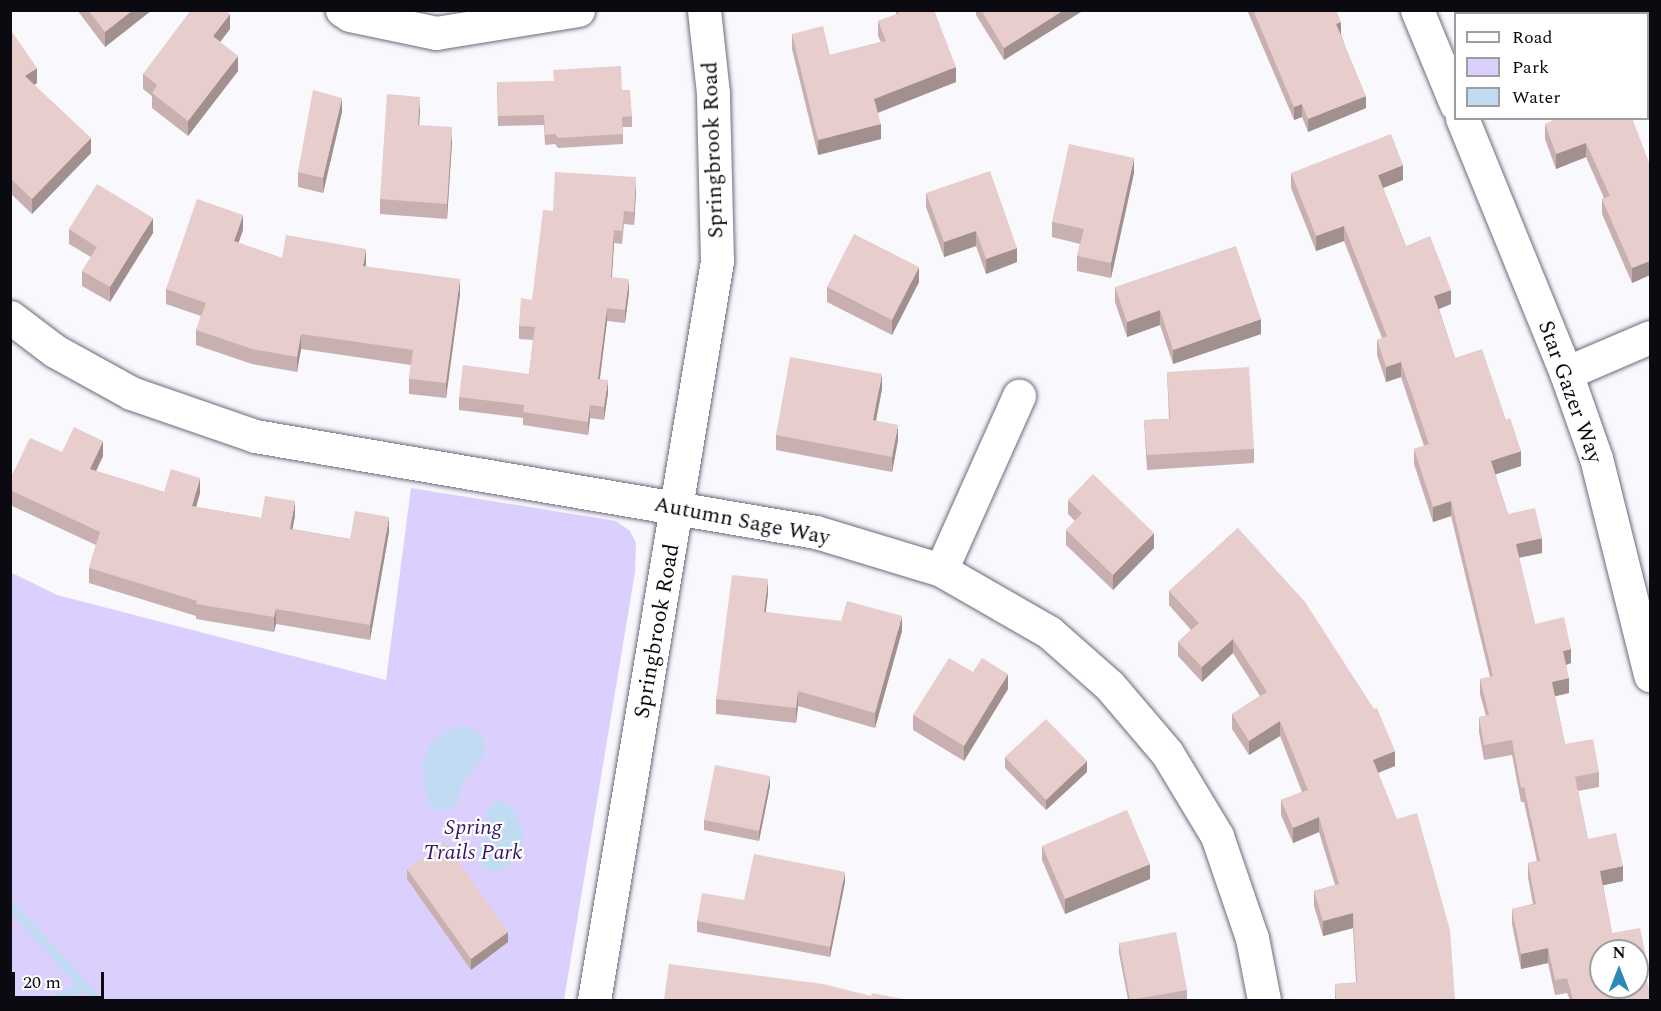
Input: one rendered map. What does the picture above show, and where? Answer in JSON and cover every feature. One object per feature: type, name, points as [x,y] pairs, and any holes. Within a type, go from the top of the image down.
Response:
[{"type":"street","points":[[342,10],[350,15],[436,33],[578,10]]},
{"type":"street","name":"Springbrook Road","points":[[594,1000],[717,261],[713,93],[704,10]]},
{"type":"street","points":[[1417,10],[1454,102]]},
{"type":"street","name":"Star Gazer Way","points":[[1462,120],[1566,373],[1596,458],[1650,675]]},
{"type":"street","name":"Autumn Sage Way","points":[[10,317],[55,351],[131,393],[255,436],[816,532],[941,570],[1049,632],[1110,686],[1167,753],[1217,836],[1252,938],[1264,1000]]},
{"type":"street","points":[[1566,373],[1650,337]]},
{"type":"street","points":[[941,570],[1019,396]]},
{"type":"green space","name":"Spring Trails Park","points":[[411,488],[616,521],[630,531],[636,543],[635,572],[564,1000],[11,1000],[10,572],[57,595],[386,680]]},
{"type":"water","points":[[461,726],[472,728],[482,737],[485,748],[481,760],[462,783],[457,804],[446,810],[437,810],[429,804],[424,783],[423,764],[430,745],[447,730]]},
{"type":"water","points":[[498,801],[506,802],[517,813],[523,844],[517,859],[507,868],[497,872],[486,870],[480,863],[478,852],[488,830],[486,812],[490,805]]},
{"type":"building","points":[[88,10],[133,10],[105,32]]},
{"type":"building","points":[[191,10],[225,10],[230,14],[213,36],[238,56],[188,121],[152,93],[157,85],[143,74]]},
{"type":"building","points":[[898,10],[934,10],[956,67],[874,99],[881,124],[818,140],[792,34],[823,26],[830,55],[886,41],[878,21],[899,13]]},
{"type":"building","points":[[981,10],[1064,10],[1004,48]]},
{"type":"building","points":[[1253,10],[1336,10],[1341,22],[1336,24],[1366,96],[1308,119],[1302,104],[1294,107]]},
{"type":"building","points":[[1520,10],[1624,10],[1625,12],[1520,12]]},
{"type":"building","points":[[10,29],[37,68],[25,76],[91,138],[32,199],[10,178]]},
{"type":"building","points":[[621,66],[622,90],[630,90],[632,116],[622,117],[623,134],[558,138],[555,134],[545,135],[544,115],[498,116],[497,82],[554,81],[553,70]]},
{"type":"building","points":[[313,90],[342,98],[323,178],[298,172]]},
{"type":"building","points":[[387,94],[420,97],[418,125],[452,127],[447,204],[380,199]]},
{"type":"building","points":[[1554,120],[1633,120],[1650,165],[1650,261],[1632,268],[1602,199],[1610,196],[1586,143],[1556,154],[1545,124]]},
{"type":"building","points":[[1391,134],[1403,165],[1378,175],[1406,246],[1430,236],[1451,290],[1434,296],[1455,358],[1482,349],[1506,420],[1510,418],[1521,451],[1491,461],[1508,514],[1535,508],[1542,538],[1516,544],[1535,624],[1564,617],[1571,649],[1563,651],[1569,678],[1552,682],[1565,744],[1593,739],[1599,772],[1575,777],[1588,839],[1616,833],[1623,866],[1600,871],[1612,933],[1640,928],[1642,939],[1589,939],[1589,999],[1649,999],[1649,989],[1650,1000],[1573,1000],[1567,978],[1555,980],[1548,948],[1521,954],[1512,909],[1536,904],[1528,863],[1540,861],[1524,787],[1521,788],[1512,740],[1484,745],[1479,717],[1489,715],[1480,679],[1493,676],[1451,501],[1433,507],[1414,449],[1429,444],[1401,362],[1386,367],[1377,340],[1387,336],[1344,226],[1316,236],[1291,173]]},
{"type":"building","points":[[1069,144],[1134,158],[1111,263],[1077,256],[1084,229],[1052,222]]},
{"type":"building","points":[[990,171],[1017,248],[986,259],[976,231],[944,242],[926,193]]},
{"type":"building","points":[[555,172],[636,177],[634,212],[624,211],[622,231],[614,230],[611,277],[629,279],[625,310],[607,308],[598,379],[608,380],[604,407],[590,405],[588,422],[523,412],[524,405],[459,397],[463,365],[529,374],[535,327],[519,326],[521,298],[532,300],[543,210],[553,211]]},
{"type":"building","points":[[97,184],[153,218],[110,287],[82,271],[97,247],[69,229]]},
{"type":"building","points":[[197,199],[243,215],[234,241],[282,258],[286,235],[366,249],[363,266],[460,279],[446,383],[409,379],[413,350],[301,334],[297,357],[252,349],[196,330],[206,303],[166,289]]},
{"type":"building","points":[[854,234],[919,267],[892,320],[827,287]]},
{"type":"building","points":[[1236,246],[1261,319],[1173,350],[1160,310],[1127,322],[1115,287]]},
{"type":"building","points":[[790,357],[882,374],[873,420],[898,425],[892,457],[776,435]]},
{"type":"building","points":[[1249,367],[1254,449],[1147,455],[1144,420],[1170,419],[1167,372]]},
{"type":"building","points":[[74,427],[103,441],[90,469],[164,492],[171,469],[200,478],[192,506],[261,518],[265,496],[295,501],[290,529],[350,539],[355,511],[389,517],[370,625],[276,609],[274,617],[196,604],[197,601],[89,568],[100,532],[10,490],[10,479],[30,438],[62,452]]},
{"type":"building","points":[[1093,474],[1154,533],[1113,575],[1066,530],[1082,513],[1068,500]]},
{"type":"building","points":[[1238,528],[1305,602],[1374,709],[1377,708],[1395,751],[1373,760],[1397,819],[1417,813],[1450,930],[1455,1000],[1336,1000],[1335,984],[1357,982],[1353,913],[1323,921],[1314,891],[1339,884],[1319,817],[1293,828],[1281,800],[1308,790],[1280,721],[1249,741],[1232,714],[1267,692],[1233,639],[1202,667],[1178,642],[1199,623],[1169,591]]},
{"type":"building","points":[[732,575],[768,579],[764,612],[841,621],[847,601],[902,616],[875,713],[798,691],[796,708],[716,699]]},
{"type":"building","points":[[949,658],[973,672],[982,658],[1008,674],[964,746],[913,715]]},
{"type":"building","points":[[1046,719],[1087,761],[1046,800],[1005,757]]},
{"type":"building","points":[[715,765],[770,776],[759,831],[704,820]]},
{"type":"building","points":[[1127,810],[1150,864],[1065,899],[1042,846]]},
{"type":"building","points":[[444,842],[508,932],[471,959],[407,869]]},
{"type":"building","points":[[754,854],[845,872],[830,947],[697,921],[702,893],[744,900]]},
{"type":"building","points":[[1176,932],[1187,990],[1130,1000],[1119,943]]},
{"type":"building","points":[[669,964],[823,984],[871,996],[872,993],[908,1000],[664,1000]]},
{"type":"waterway","points":[[10,905],[97,1000]]},
{"type":"waterway","points":[[52,1000],[83,986]]}]
